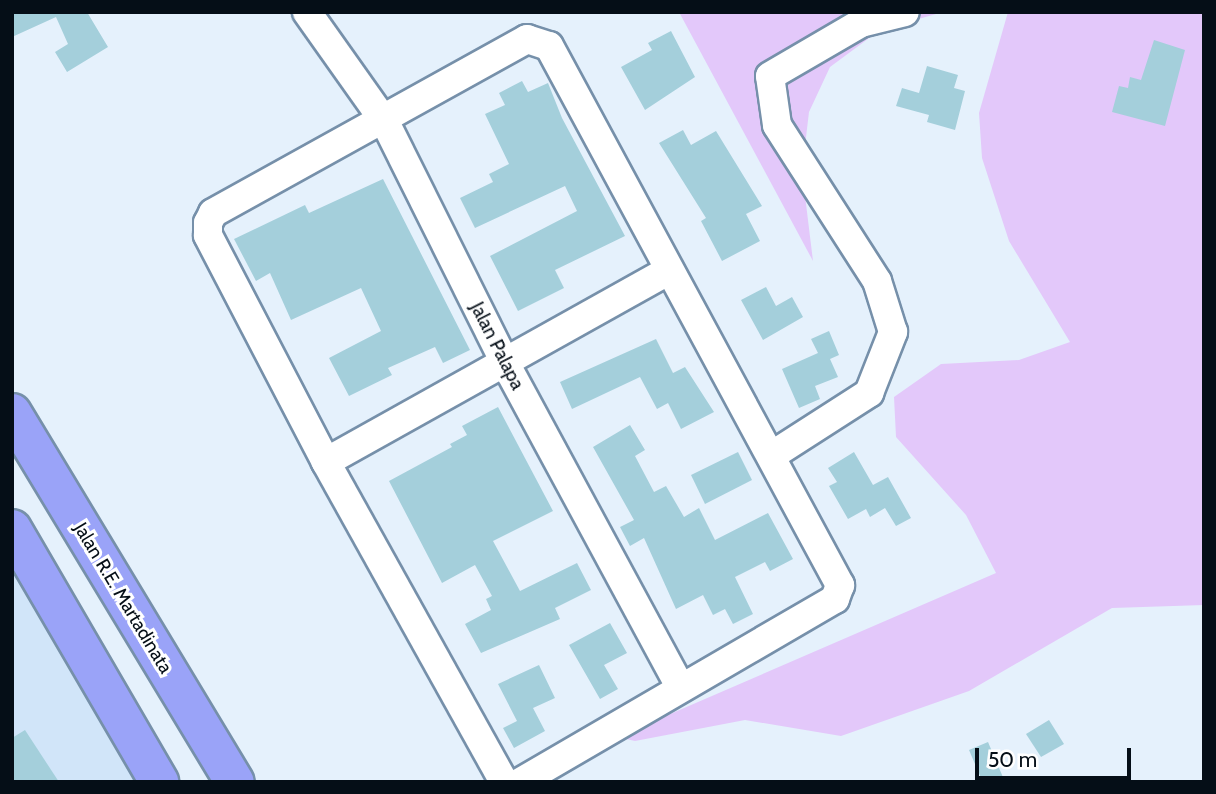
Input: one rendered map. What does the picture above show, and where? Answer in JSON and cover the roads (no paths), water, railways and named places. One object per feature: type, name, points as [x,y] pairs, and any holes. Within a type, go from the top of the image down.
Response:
[{"type":"highway","name":"Jalan R.E. Martadinata","points":[[12,413],[235,782]]},
{"type":"highway","points":[[12,529],[159,782]]},
{"type":"street","name":"Jalan Palapa","points":[[307,12],[385,121],[504,361],[680,686]]},
{"type":"street","points":[[771,456],[870,393],[893,332],[877,281],[777,125],[770,76],[861,23],[905,12]]},
{"type":"street","points":[[504,782],[326,462],[208,235],[208,223],[213,213],[385,121],[527,39],[549,46],[668,271],[840,584],[835,598],[680,686],[520,782]]},
{"type":"street","points":[[326,462],[668,271]]}]
